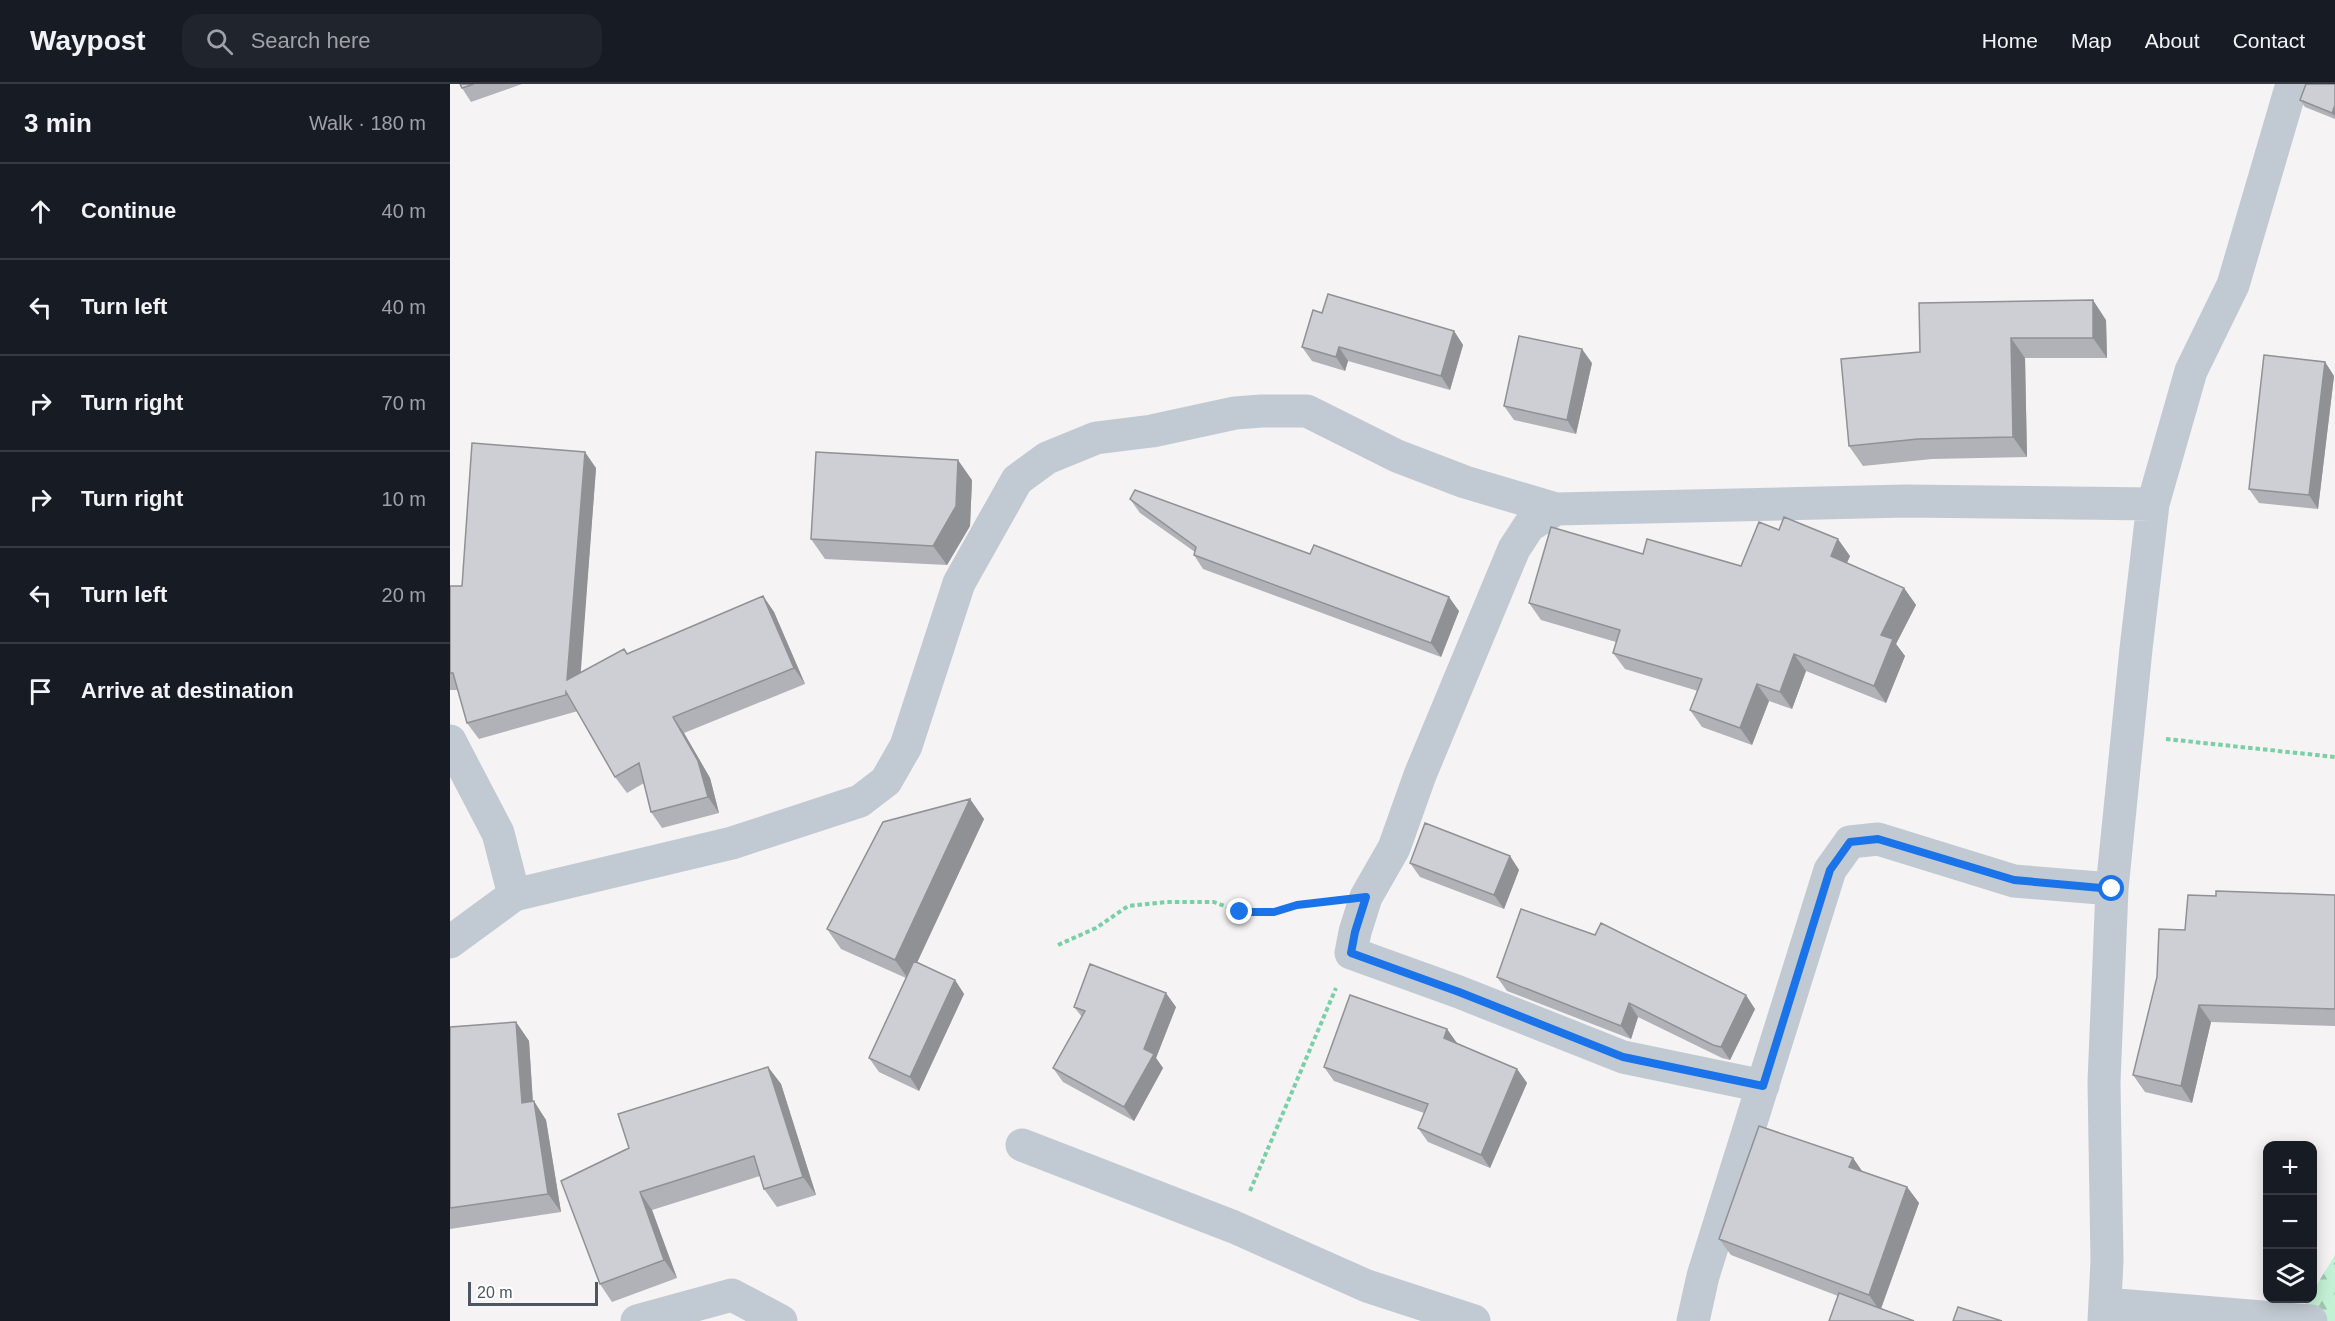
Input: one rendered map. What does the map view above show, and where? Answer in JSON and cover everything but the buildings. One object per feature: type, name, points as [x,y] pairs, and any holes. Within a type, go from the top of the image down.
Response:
[{"type":"street","points":[[2292,84],[2232,285],[2191,371],[2153,504],[2112,889],[2104,1082],[2107,1261],[2105,1313],[2311,1321]]},
{"type":"street","points":[[450,942],[514,895],[732,843],[860,801],[886,781],[906,746],[959,583],[1017,480],[1047,458],[1096,438],[1152,431],[1235,413],[1307,411],[1397,456],[1446,475],[1556,509],[1906,501],[2153,504]]},
{"type":"street","points":[[1556,509],[1529,526],[1514,549],[1420,775],[1394,848],[1366,897],[1351,953],[1459,992],[1623,1057],[1763,1086]]},
{"type":"street","points":[[450,741],[498,833],[514,895]]},
{"type":"street","points":[[1693,1321],[1703,1276],[1830,870],[1850,842],[1878,839],[2014,880],[2112,889]]},
{"type":"street","points":[[1022,1145],[1234,1227],[1367,1286],[1474,1321]]},
{"type":"street","points":[[637,1321],[732,1295],[781,1321]]},
{"type":"path","points":[[2127,735],[2335,757]]},
{"type":"path","points":[[1058,945],[1096,928],[1128,906],[1167,902],[1214,902],[1240,912],[1274,912],[1297,905],[1366,897]]},
{"type":"path","points":[[1234,1227],[1351,953]]},
{"type":"green space","points":[[2335,1255],[2335,1321],[2294,1321],[2305,1303],[2317,1303],[2317,1284]]},
{"type":"route","points":[[1240,912],[1274,912],[1297,905],[1366,897],[1351,953],[1459,992],[1623,1057],[1763,1086],[1830,870],[1850,842],[1878,839],[2014,880],[2112,889]]}]
